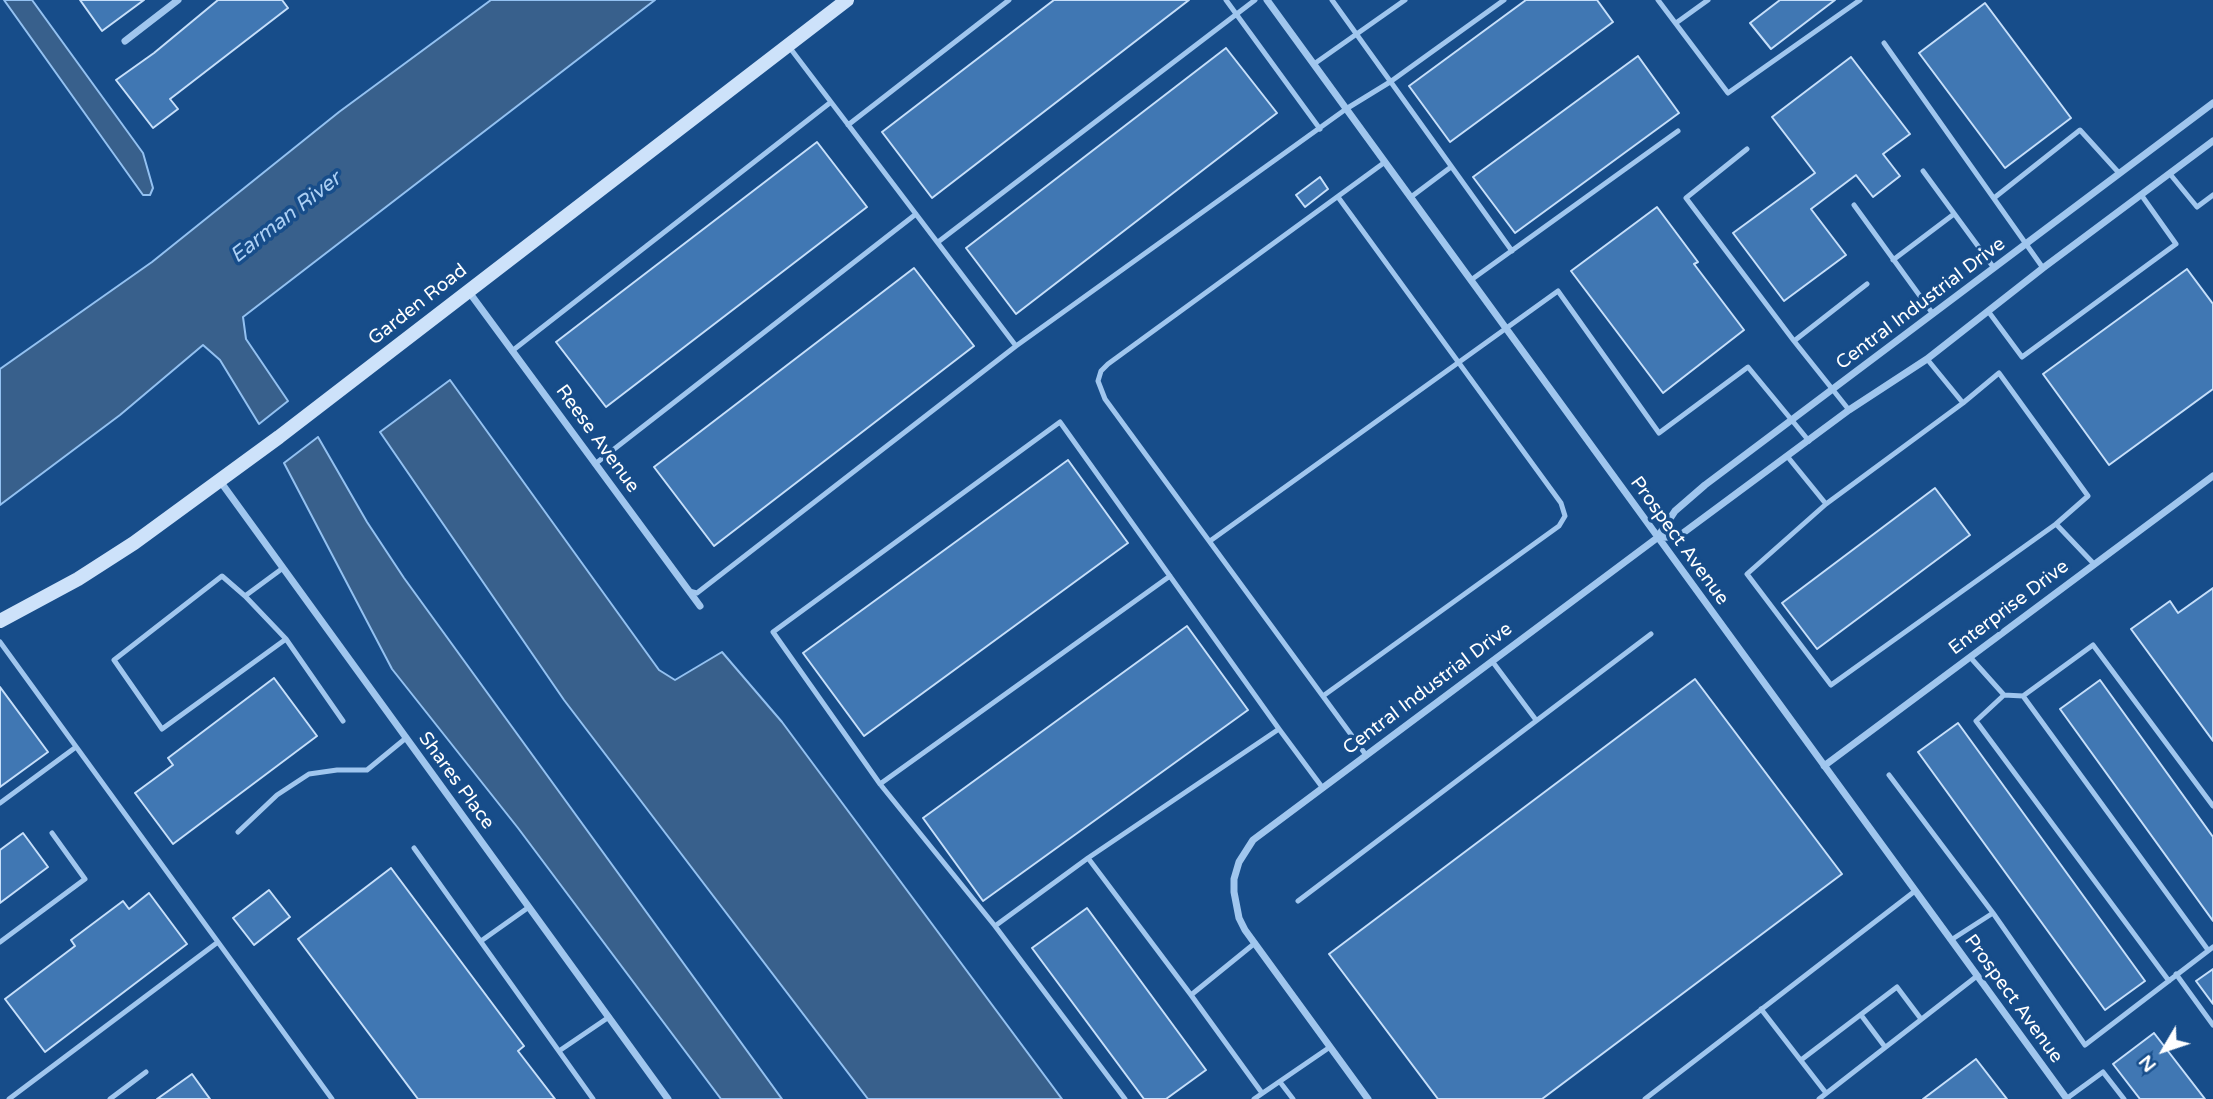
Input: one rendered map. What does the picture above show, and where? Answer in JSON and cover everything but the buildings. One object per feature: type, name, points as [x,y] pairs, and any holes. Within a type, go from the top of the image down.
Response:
[{"type":"street","name":"Garden Road","points":[[0,621],[123,551],[219,481],[847,0]]},
{"type":"street","name":"Prospect Avenue","points":[[1267,0],[2066,1099]]},
{"type":"street","points":[[125,41],[173,2]]},
{"type":"street","name":"Central Industrial Drive","points":[[1255,943],[1239,918],[1234,892],[1234,879],[1239,862],[1253,840],[1657,538],[1675,511],[1705,485],[2213,103]]},
{"type":"street","name":"Central Industrial Drive","points":[[1657,538],[1679,536],[1849,410],[1927,359],[2213,141]]},
{"type":"street","name":"Reese Avenue","points":[[468,291],[700,606]]},
{"type":"street","name":"Enterprise Drive","points":[[1824,765],[2213,475]]},
{"type":"street","name":"Shares Place","points":[[219,481],[668,1099]]},
{"type":"street","points":[[1255,943],[1368,1099]]},
{"type":"lane","points":[[848,125],[1009,0]]},
{"type":"lane","points":[[1226,0],[1320,129]]},
{"type":"lane","points":[[938,242],[1255,0]]},
{"type":"lane","points":[[1332,0],[1512,251]]},
{"type":"lane","points":[[1314,64],[1405,0]]},
{"type":"lane","points":[[689,592],[696,593],[1016,346],[1346,109],[1390,82],[1504,0]]},
{"type":"lane","points":[[1658,0],[1728,93],[1860,0]]},
{"type":"lane","points":[[1676,23],[1708,0]]},
{"type":"lane","points":[[1884,43],[2043,268]]},
{"type":"lane","points":[[788,45],[1016,346]]},
{"type":"lane","points":[[512,351],[831,102]]},
{"type":"lane","points":[[1994,198],[2080,130],[2119,173]]},
{"type":"lane","points":[[1471,280],[1678,131]]},
{"type":"lane","points":[[1747,149],[1686,198],[1849,410]]},
{"type":"lane","points":[[1366,755],[1105,399],[1099,388],[1099,376],[1108,364],[1385,162]]},
{"type":"lane","points":[[1411,197],[1451,167]]},
{"type":"lane","points":[[1923,171],[1994,268]]},
{"type":"lane","points":[[2170,174],[2197,207],[2213,195]]},
{"type":"lane","points":[[1988,312],[2022,357],[2176,244],[2142,196]]},
{"type":"lane","points":[[1323,696],[1563,522],[1565,510],[1338,197]]},
{"type":"lane","points":[[1854,205],[1933,314]]},
{"type":"lane","points":[[595,464],[916,214]]},
{"type":"lane","points":[[1893,260],[1954,214]]},
{"type":"lane","points":[[1794,341],[1867,284]]},
{"type":"lane","points":[[1210,541],[1558,291],[1659,433],[1748,367],[1809,441]]},
{"type":"lane","points":[[1927,359],[1963,402]]},
{"type":"lane","points":[[1999,373],[2088,496],[2056,524],[1831,685],[1747,574],[1826,504],[1963,402],[1999,373]]},
{"type":"lane","points":[[1125,1099],[995,926],[880,783],[772,632],[1060,422],[1322,788]]},
{"type":"lane","points":[[1787,456],[1826,504]]},
{"type":"lane","points":[[2056,524],[2094,564]]},
{"type":"lane","points":[[245,596],[283,568]]},
{"type":"lane","points":[[286,639],[162,729],[114,660],[222,576],[286,639],[343,721]]},
{"type":"lane","points":[[880,783],[1170,576]]},
{"type":"lane","points":[[1298,901],[1651,634]]},
{"type":"lane","points":[[0,642],[332,1099]]},
{"type":"lane","points":[[2169,981],[1976,720],[2004,695],[2023,696],[2093,645],[2213,806]]},
{"type":"lane","points":[[1970,657],[2004,695]]},
{"type":"lane","points":[[1492,661],[1536,720]]},
{"type":"lane","points":[[1889,775],[1993,914],[2085,1045],[2210,948],[2023,696]]},
{"type":"lane","points":[[995,926],[1088,858],[1279,729]]},
{"type":"lane","points":[[238,832],[277,795],[309,774],[367,770],[406,738]]},
{"type":"lane","points":[[0,803],[76,747]]},
{"type":"lane","points":[[0,942],[85,878],[52,833]]},
{"type":"lane","points":[[414,848],[593,1099]]},
{"type":"lane","points":[[1088,858],[1262,1093]]},
{"type":"lane","points":[[1645,1099],[1915,891]]},
{"type":"lane","points":[[481,941],[529,907]]},
{"type":"lane","points":[[1951,940],[1993,914]]},
{"type":"lane","points":[[9,1099],[218,942]]},
{"type":"lane","points":[[1191,995],[1255,943]]},
{"type":"lane","points":[[2176,974],[2213,1025]]},
{"type":"lane","points":[[1819,1099],[1976,976]]},
{"type":"lane","points":[[1801,1060],[1897,987],[1921,1019]]},
{"type":"lane","points":[[1762,1009],[1826,1093]]},
{"type":"lane","points":[[1861,1015],[1885,1047]]},
{"type":"lane","points":[[559,1051],[609,1017]]},
{"type":"lane","points":[[1254,1099],[1330,1047]]},
{"type":"lane","points":[[110,1099],[146,1072]]},
{"type":"lane","points":[[2066,1099],[2103,1072],[2124,1099]]},
{"type":"lane","points":[[1280,1082],[1293,1099]]},
{"type":"water","points":[[4,0],[32,0],[143,153],[153,188],[150,195],[143,195]]},
{"type":"water","name":"Earman River","points":[[491,0],[655,0],[243,317],[246,339],[288,401],[259,424],[220,360],[203,345],[120,415],[0,505],[0,369],[152,262],[339,112]]},
{"type":"water","points":[[450,380],[659,670],[675,680],[722,652],[782,722],[1062,1099],[868,1099],[564,700],[380,432]]},
{"type":"water","points":[[318,437],[367,522],[404,578],[782,1099],[721,1099],[518,828],[392,669],[284,463]]}]
